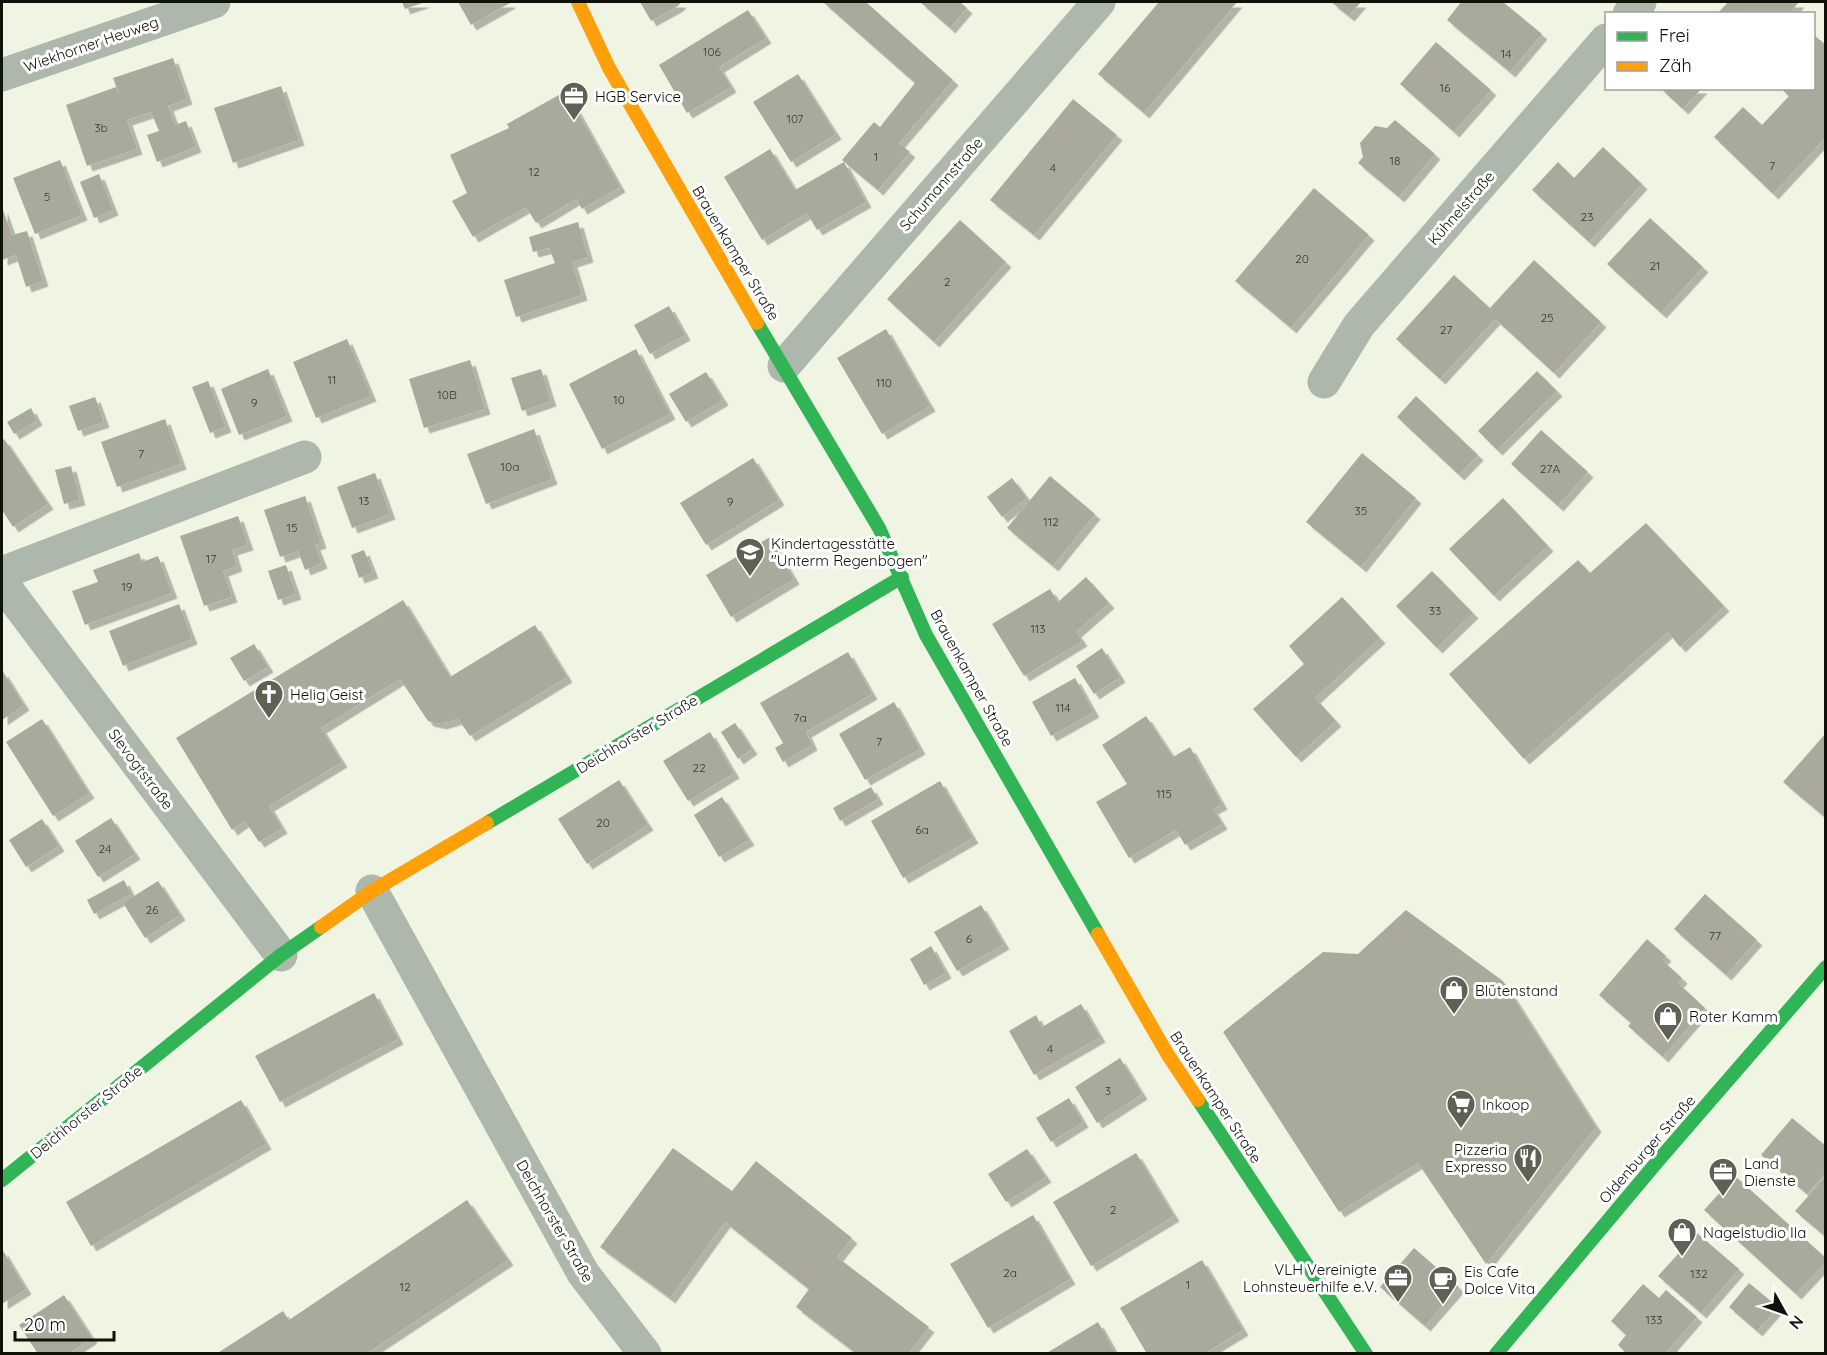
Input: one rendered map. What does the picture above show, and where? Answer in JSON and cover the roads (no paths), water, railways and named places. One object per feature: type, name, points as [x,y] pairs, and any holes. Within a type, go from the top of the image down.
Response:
[{"type":"street","name":"Wiekhorner Heuweg","points":[[2,75],[214,2]]},
{"type":"street","name":"Brauenkamper Straße","points":[[578,2],[609,68],[719,260],[879,528],[926,635],[1168,1055],[1366,1353]]},
{"type":"street","name":"Schumannstraße","points":[[784,366],[1099,2]]},
{"type":"street","name":"Kühnelstraße","points":[[1324,382],[1359,325],[1605,41]]},
{"type":"street","points":[[2,573],[304,457]]},
{"type":"street","name":"Deichhorster Straße","points":[[2,1180],[281,955],[372,891],[902,578]]},
{"type":"street","name":"Slevogtstraße","points":[[2,583],[281,955]]},
{"type":"street","name":"Deichhorster Straße","points":[[372,891],[583,1273],[645,1353]]},
{"type":"street","name":"Oldenburger Straße","points":[[1496,1353],[1826,967]]},
{"type":"place","name":"HGB Service","points":[[574,122]]},
{"type":"place","name":"Kindertagesstätte \"Unterm Regenbogen\"","points":[[750,578]]},
{"type":"place","name":"Helig Geist","points":[[269,720]]},
{"type":"place","name":"Blütenstand","points":[[1454,1016]]},
{"type":"place","name":"Roter Kamm","points":[[1668,1042]]},
{"type":"place","name":"Inkoop","points":[[1461,1130]]},
{"type":"place","name":"Pizzeria Expresso","points":[[1528,1184]]},
{"type":"place","name":"Land Dienste","points":[[1723,1198]]},
{"type":"place","name":"Nagelstudio Ila","points":[[1682,1258]]},
{"type":"place","name":"VLH Vereinigte Lohnsteuerhilfe e.V.","points":[[1398,1304]]},
{"type":"place","name":"Eis Cafe Dolce Vita","points":[[1443,1306]]}]
